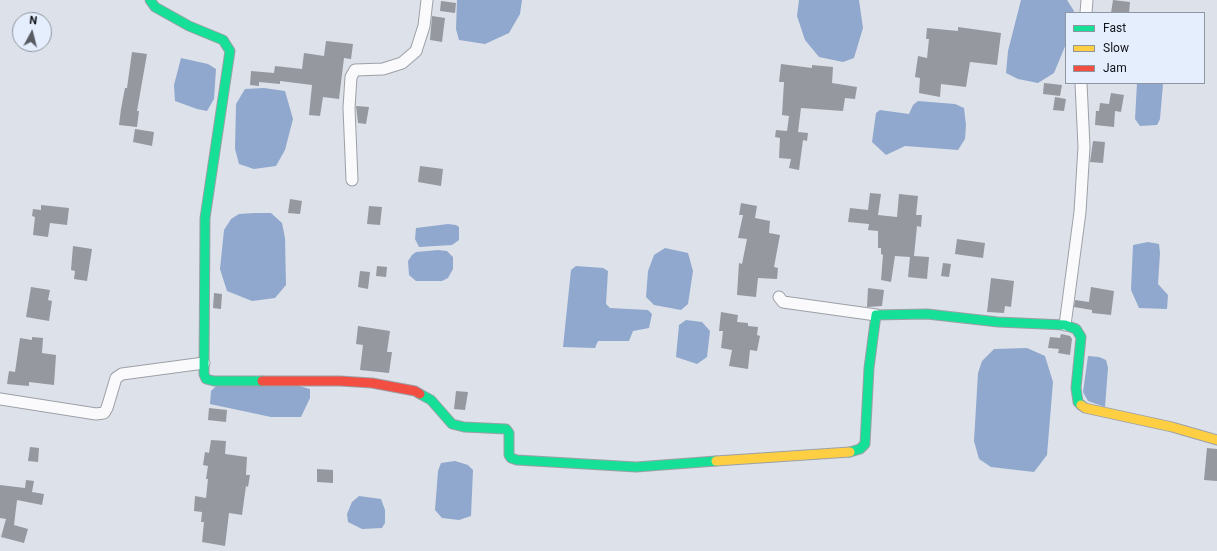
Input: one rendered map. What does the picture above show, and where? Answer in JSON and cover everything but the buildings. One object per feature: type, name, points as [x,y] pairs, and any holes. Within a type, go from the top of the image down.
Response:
[{"type":"street","points":[[150,0],[155,6],[189,26],[223,40],[230,51],[206,218],[204,363],[204,374],[206,378],[214,381],[340,381],[372,383],[414,391],[431,400],[452,424],[464,427],[506,429],[509,433],[509,455],[517,460],[636,467],[851,452],[860,449],[864,444],[876,315]]},
{"type":"street","points":[[352,180],[349,108],[351,77],[355,70],[383,69],[402,63],[416,51],[424,26],[427,0]]},
{"type":"street","points":[[1086,12],[1087,0]]},
{"type":"street","points":[[1065,325],[1080,212],[1084,147],[1081,84]]},
{"type":"street","points":[[779,297],[784,302],[876,315],[927,314],[998,322],[1065,325],[1076,329],[1081,337],[1076,388],[1078,402],[1085,408],[1172,427],[1217,440]]},
{"type":"street","points":[[0,399],[96,414],[104,413],[107,408],[116,378],[122,374],[204,363]]},
{"type":"water","points":[[457,0],[522,0],[520,14],[509,33],[485,44],[459,40],[456,29]]},
{"type":"water","points":[[799,0],[859,0],[863,28],[854,58],[843,62],[819,57],[805,40],[797,16]]},
{"type":"water","points":[[1021,0],[1067,0],[1074,11],[1065,12],[1065,46],[1054,73],[1038,83],[1018,79],[1006,73],[1008,51]]},
{"type":"water","points":[[181,58],[208,64],[216,69],[214,99],[207,111],[175,101],[174,85]]},
{"type":"water","points":[[1137,84],[1163,84],[1160,119],[1157,125],[1140,126],[1135,119]]},
{"type":"water","points":[[264,88],[285,91],[293,119],[285,150],[276,166],[254,169],[239,164],[235,149],[236,104],[245,89]]},
{"type":"water","points":[[918,101],[955,104],[964,108],[966,125],[965,139],[958,150],[905,146],[886,155],[872,142],[876,113],[880,110],[909,114],[913,105]]},
{"type":"water","points":[[271,213],[282,223],[285,238],[286,285],[275,298],[252,301],[227,291],[220,269],[224,230],[231,219],[239,214]]},
{"type":"water","points":[[448,224],[459,227],[459,240],[452,245],[419,247],[415,239],[416,228]]},
{"type":"water","points":[[1148,242],[1159,244],[1160,253],[1158,284],[1168,295],[1167,309],[1139,308],[1131,290],[1133,245]]},
{"type":"water","points":[[665,248],[688,253],[693,271],[688,304],[681,310],[654,305],[646,297],[648,271],[654,255]]},
{"type":"water","points":[[438,250],[447,251],[453,257],[453,269],[448,278],[442,281],[416,281],[409,275],[408,261],[412,255],[416,252]]},
{"type":"water","points":[[576,266],[603,268],[608,271],[606,304],[610,308],[648,310],[652,314],[649,328],[633,331],[629,341],[598,341],[595,348],[563,347],[571,270]]},
{"type":"water","points":[[686,320],[702,322],[710,331],[707,357],[697,364],[676,357],[679,325]]},
{"type":"water","points":[[1027,348],[1045,356],[1053,382],[1047,455],[1034,472],[991,467],[979,459],[974,441],[978,373],[982,361],[994,349]]},
{"type":"water","points":[[1088,356],[1099,357],[1106,360],[1108,368],[1105,407],[1088,401],[1083,392]]},
{"type":"water","points":[[292,384],[310,389],[310,398],[301,417],[271,417],[210,404],[211,391],[216,386]]},
{"type":"water","points":[[455,461],[468,465],[473,470],[471,516],[459,520],[442,518],[435,510],[438,471],[441,463]]},
{"type":"water","points":[[359,496],[381,499],[385,510],[385,523],[382,528],[362,529],[348,522],[347,514],[352,502]]},
{"type":"traffic: fast","points":[[150,0],[155,7],[189,26],[223,40],[230,51],[205,218],[204,374],[206,379],[214,381],[262,381]]},
{"type":"traffic: fast","points":[[850,452],[860,449],[865,444],[869,368],[876,315],[927,314],[998,322],[1065,325],[1076,329],[1081,337],[1076,388],[1078,402],[1081,405]]},
{"type":"traffic: fast","points":[[420,394],[431,400],[452,424],[464,427],[506,429],[509,433],[509,455],[511,458],[517,460],[636,467],[716,461]]},
{"type":"traffic: slow","points":[[1081,405],[1085,408],[1172,427],[1217,440]]},
{"type":"traffic: slow","points":[[716,461],[850,452]]},
{"type":"traffic: jam","points":[[262,381],[340,381],[372,383],[415,391],[420,394]]}]
